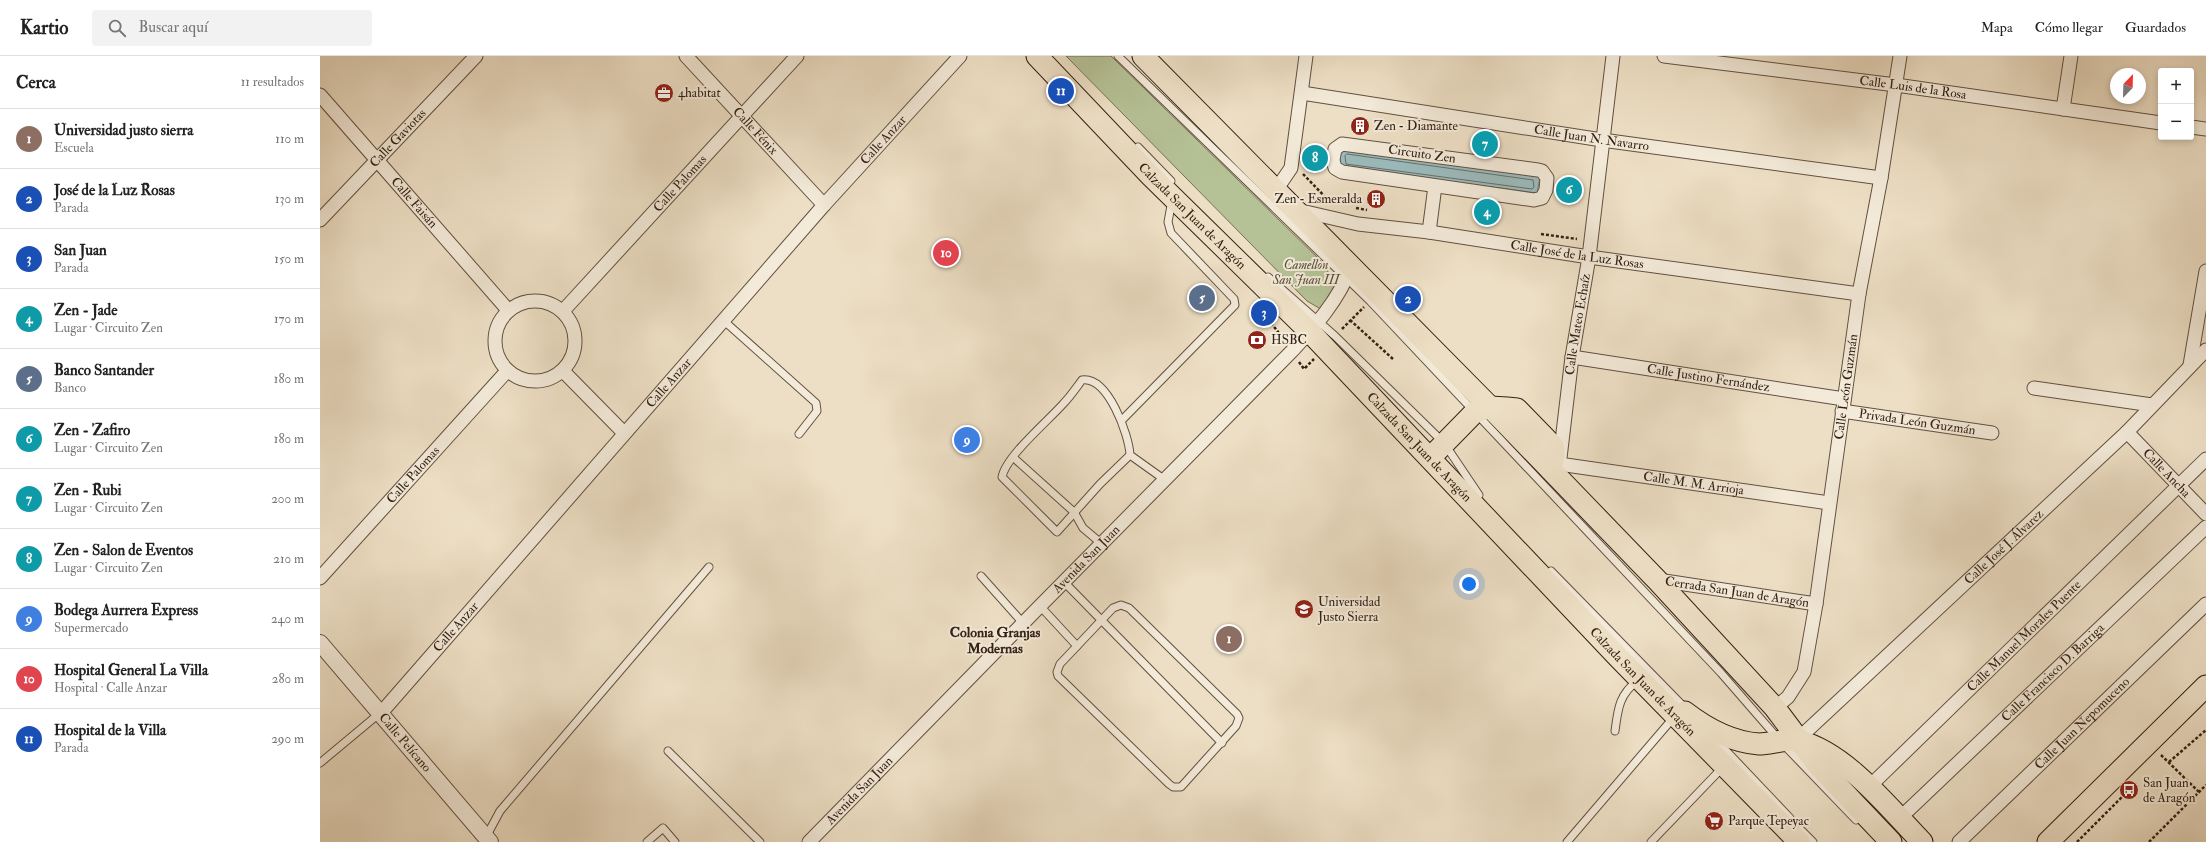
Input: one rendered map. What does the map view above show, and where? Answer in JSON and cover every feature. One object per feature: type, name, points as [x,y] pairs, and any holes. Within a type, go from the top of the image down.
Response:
[{"type":"main road","name":"Calzada San Juan de Aragón","points":[[1037,56],[1314,327],[1437,450],[1618,657],[1799,842]]},
{"type":"main road","points":[[1143,56],[1296,210],[1349,273],[1482,410]]},
{"type":"main road","points":[[1437,450],[1482,410],[1517,409],[1553,446],[1554,466],[1775,708],[1789,741],[1817,764],[1891,842]]},
{"type":"main road","points":[[1618,657],[1701,724],[1730,738],[1759,744],[1789,741],[1831,756],[1870,786],[1922,842]]},
{"type":"main road","points":[[2048,842],[2206,686]]},
{"type":"street","name":"Calle Gaviotas","points":[[320,220],[476,56]]},
{"type":"street","name":"Calle Fénix","points":[[686,56],[824,205]]},
{"type":"street","name":"Calle Palomas","points":[[563,311],[797,56]]},
{"type":"street","name":"Calle Anzar","points":[[381,713],[824,205],[960,56]]},
{"type":"street","points":[[1276,190],[1291,168],[1306,56]]},
{"type":"street","name":"Calle Mateo Echaíz","points":[[1554,466],[1589,257],[1613,56]]},
{"type":"street","name":"Calle Luis de la Rosa","points":[[1664,56],[1896,85],[2158,123]]},
{"type":"street","name":"Calle León Guzmán","points":[[1775,708],[1788,696],[1804,672],[1816,604],[1859,294],[1881,178],[1900,56]]},
{"type":"street","points":[[2063,109],[2071,56]]},
{"type":"street","name":"Calle Juan N. Navarro","points":[[1302,92],[1602,140],[1881,178]]},
{"type":"street","name":"Calle Faisán","points":[[320,95],[508,310]]},
{"type":"street","points":[[2194,127],[2206,129]]},
{"type":"street","name":"Circuito Zen","points":[[1346,144],[1538,170],[1542,171],[1547,178],[1545,194],[1538,199],[1435,186],[1342,172],[1335,168],[1334,153],[1338,146],[1346,144]]},
{"type":"street","points":[[1429,232],[1435,186]]},
{"type":"street","name":"Calle José de la Luz Rosas","points":[[1296,210],[1358,224],[1429,232],[1589,257],[1859,294]]},
{"type":"street","points":[[2190,365],[2206,270]]},
{"type":"street","name":"Avenida San Juan","points":[[809,842],[1314,327],[1336,299],[1349,273]]},
{"type":"street","points":[[530,300],[542,300],[553,304],[563,311],[571,321],[575,332],[576,345],[573,357],[563,371],[544,380],[531,381],[508,372],[500,360],[495,347],[495,334],[500,321],[508,310],[518,304],[530,300]]},
{"type":"street","name":"Calle José J. Álvarez","points":[[1789,741],[2127,432],[2206,350]]},
{"type":"street","name":"Calle Justino Fernández","points":[[1572,357],[1843,405]]},
{"type":"street","points":[[563,371],[624,433]]},
{"type":"street","name":"Calle Palomas","points":[[320,578],[508,372]]},
{"type":"street","points":[[2034,388],[2152,406]]},
{"type":"street","name":"Privada León Guzmán","points":[[1843,405],[1992,432]]},
{"type":"street","name":"Calle Ancha","points":[[2127,432],[2206,514]]},
{"type":"street","name":"Calle Manuel Morales Puente","points":[[1870,786],[1950,706],[2206,459]]},
{"type":"street","name":"Calle M. M. Arrioja","points":[[1554,466],[1829,503]]},
{"type":"street","name":"Calle Francisco D. Barriga","points":[[1900,818],[2206,528]]},
{"type":"street","name":"Cerrada San Juan de Aragón","points":[[1657,580],[1816,604]]},
{"type":"street","name":"Calle Juan Nepomuceno","points":[[1959,842],[2206,604]]},
{"type":"street","name":"Calle Pelícano","points":[[320,643],[488,840]]},
{"type":"lane","points":[[1118,56],[1349,273]]},
{"type":"lane","points":[[1122,420],[1235,305],[1234,299],[1171,233],[1168,222],[1174,191],[1131,140]]},
{"type":"lane","points":[[1224,237],[1242,253]]},
{"type":"lane","points":[[1259,269],[1314,327]]},
{"type":"lane","points":[[723,320],[816,403],[818,407],[815,415],[799,434]]},
{"type":"lane","points":[[1130,455],[1074,512],[1057,532],[1003,479],[1003,474],[1014,458],[1063,404],[1082,380],[1093,381],[1108,398],[1126,428],[1130,455],[1164,480]]},
{"type":"lane","points":[[1482,410],[1721,673],[1789,741],[1861,825]]},
{"type":"lane","points":[[1437,450],[1484,501]]},
{"type":"lane","points":[[1014,458],[1074,512],[1083,528],[1102,544]]},
{"type":"lane","points":[[488,840],[500,811],[710,567]]},
{"type":"lane","points":[[1547,568],[1701,724],[1813,842]]},
{"type":"lane","points":[[982,576],[1023,623]]},
{"type":"lane","points":[[1064,582],[1222,742]]},
{"type":"lane","points":[[1040,606],[1077,646]]},
{"type":"lane","points":[[1116,606],[1125,606],[1129,608],[1234,711],[1239,718],[1238,722],[1222,742],[1185,784],[1177,788],[1173,787],[1058,676],[1058,668],[1101,621],[1116,606]]},
{"type":"lane","points":[[1615,731],[1619,704],[1626,689],[1640,678]]},
{"type":"lane","points":[[320,763],[381,713]]},
{"type":"lane","points":[[1567,842],[1676,716]]},
{"type":"lane","points":[[668,751],[760,842]]},
{"type":"lane","points":[[1651,842],[1725,766]]},
{"type":"lane","points":[[646,842],[663,828],[675,842]]},
{"type":"path","points":[[1264,313],[1278,331]]},
{"type":"path","points":[[1350,320],[1393,359]]},
{"type":"path","points":[[2168,762],[2206,730]]},
{"type":"path","points":[[2149,743],[2199,792]]},
{"type":"path","points":[[2150,842],[2206,785]]},
{"type":"path","points":[[2077,842],[2129,790]]},
{"type":"green space","name":"Camellon San Juan III","points":[[1066,56],[1111,56],[1321,261],[1336,284],[1324,311],[1307,301]]},
{"type":"water","points":[[1341,149],[1540,177],[1537,193],[1339,167]]},
{"type":"place","name":"Hospital de la Villa","points":[[1061,91]]},
{"type":"place","name":"4habitat","points":[[664,93]]},
{"type":"place","name":"Zen - Diamante","points":[[1360,126]]},
{"type":"place","name":"Zen - Rubi","points":[[1485,144]]},
{"type":"place","name":"Zen - Salon de Eventos","points":[[1315,158]]},
{"type":"place","name":"Zen - Zafiro","points":[[1569,190]]},
{"type":"place","name":"Zen - Esmeralda","points":[[1376,199]]},
{"type":"place","name":"Zen - Jade","points":[[1487,212]]},
{"type":"place","name":"Hospital General La Villa","points":[[946,253]]},
{"type":"place","name":"Banco Santander","points":[[1202,298]]},
{"type":"place","name":"José de la Luz Rosas","points":[[1408,299]]},
{"type":"place","name":"San Juan","points":[[1264,313]]},
{"type":"place","name":"HSBC","points":[[1257,340]]},
{"type":"place","name":"Bodega Aurrera Express","points":[[967,440]]},
{"type":"place","name":"Universidad Justo Sierra","points":[[1304,609]]},
{"type":"place","name":"Universidad justo sierra","points":[[1229,639]]},
{"type":"place","name":"San Juan de Aragón","points":[[2129,790]]},
{"type":"place","name":"Parque Tepeyac","points":[[1714,821]]},
{"type":"district","name":"Colonia Granjas Modernas","points":[[995,640]]}]
